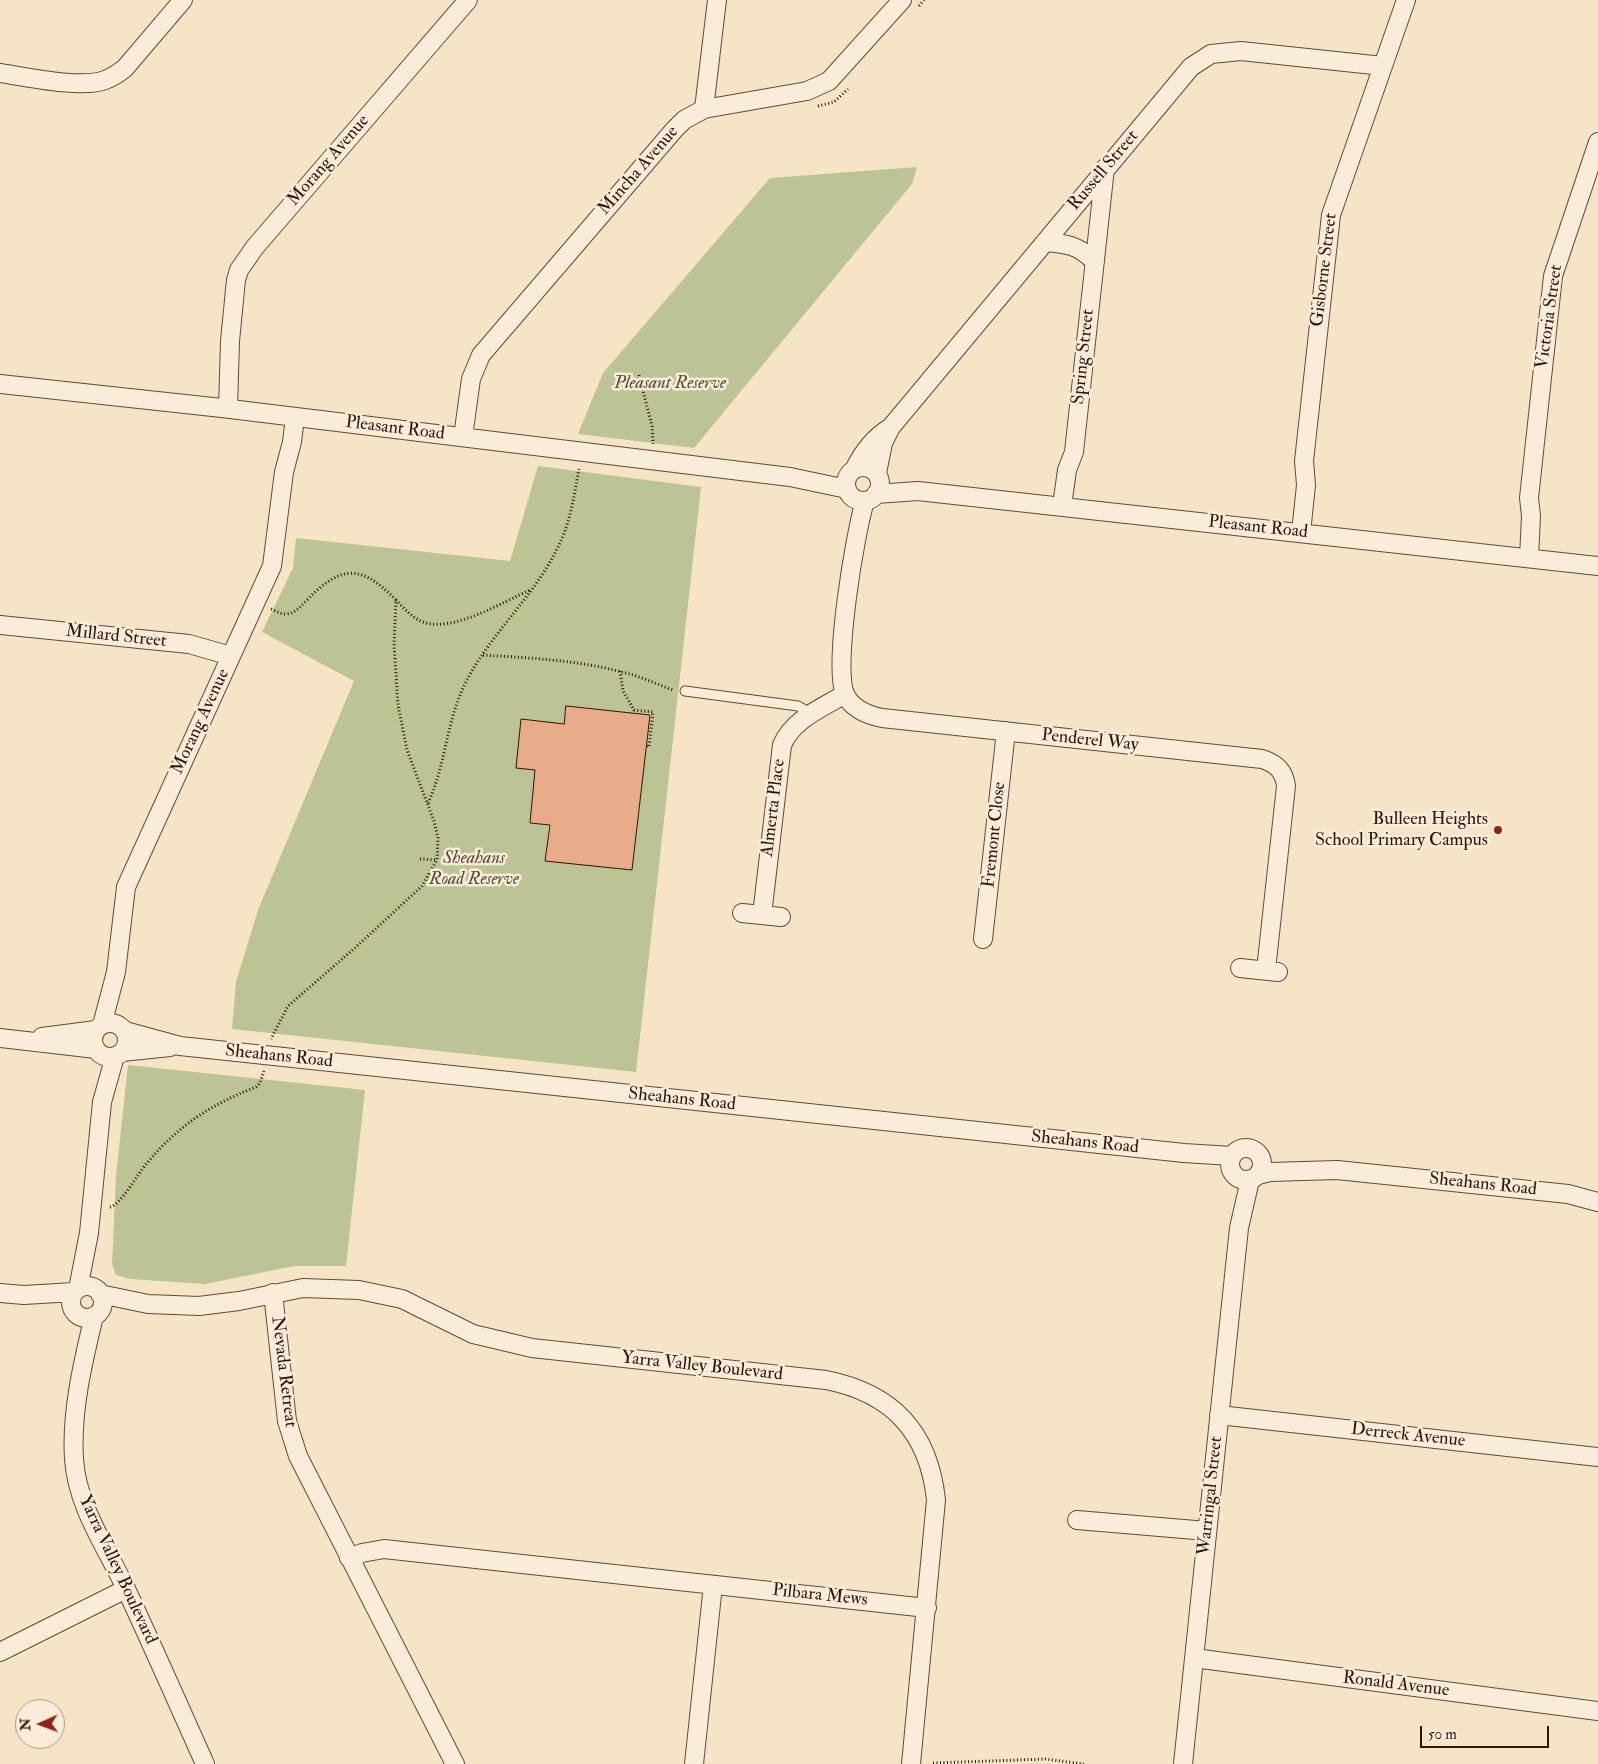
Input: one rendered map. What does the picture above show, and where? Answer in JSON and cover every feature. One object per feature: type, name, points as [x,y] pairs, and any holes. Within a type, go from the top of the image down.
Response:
[{"type":"street","points":[[0,74],[83,83],[104,81],[115,76],[125,68],[183,0]]},
{"type":"street","name":"Morang Avenue","points":[[222,408],[220,379],[230,341],[236,280],[246,258],[468,0]]},
{"type":"street","points":[[704,110],[716,0]]},
{"type":"street","name":"Gisborne Street","points":[[1295,532],[1296,483],[1304,461],[1331,215],[1406,0]]},
{"type":"street","name":"Mincha Avenue","points":[[463,438],[474,368],[489,343],[684,120],[704,110],[807,91],[829,81],[910,3]]},
{"type":"street","name":"Russell Street","points":[[863,484],[862,455],[881,434],[891,427],[1183,75],[1202,58],[1211,54],[1241,51],[1383,66]]},
{"type":"street","name":"Victoria Street","points":[[1522,557],[1522,517],[1529,498],[1553,276],[1598,142]]},
{"type":"street","name":"Spring Street","points":[[1068,507],[1067,470],[1074,452],[1105,168]]},
{"type":"street","points":[[1045,242],[1075,246],[1084,250],[1095,262]]},
{"type":"street","name":"Pleasant Road","points":[[0,384],[290,416],[790,477],[1598,566]]},
{"type":"street","name":"Morang Avenue","points":[[99,1027],[116,972],[126,887],[272,566],[284,472],[292,442],[290,416]]},
{"type":"street","points":[[845,694],[840,671],[853,552],[863,484]]},
{"type":"street","name":"Millard Street","points":[[0,625],[189,644],[231,656]]},
{"type":"street","name":"Almerta Place","points":[[762,915],[782,745],[791,729],[845,694]]},
{"type":"street","name":"Penderel Way","points":[[845,694],[854,706],[871,716],[1262,759],[1282,770],[1286,786],[1272,971],[1240,968]]},
{"type":"street","name":"Fremont Close","points":[[983,939],[1006,731]]},
{"type":"street","points":[[742,913],[781,917]]},
{"type":"street","name":"Morang Avenue","points":[[116,972],[122,1028]]},
{"type":"street","points":[[111,1023],[122,1028],[127,1042],[108,1052],[93,1039],[99,1027],[111,1023]]},
{"type":"street","name":"Sheahans Road","points":[[24,1039],[99,1027]]},
{"type":"street","name":"Sheahans Road","points":[[122,1028],[180,1046]]},
{"type":"street","name":"Sheahans Road","points":[[0,1038],[24,1039],[108,1052],[180,1046],[265,1055],[1184,1153],[1245,1170],[1301,1162],[1338,1170],[1568,1194],[1598,1193]]},
{"type":"street","points":[[86,1313],[71,1300],[76,1290],[89,1233],[108,1052]]},
{"type":"street","name":"Warringal Street","points":[[1183,1764],[1245,1170]]},
{"type":"street","name":"Sheahans Road","points":[[1568,1194],[1598,1202]]},
{"type":"street","points":[[24,1295],[86,1313],[102,1303],[98,1292],[89,1233]]},
{"type":"street","points":[[0,1293],[24,1295],[76,1290],[87,1286],[98,1292]]},
{"type":"street","name":"Yarra Valley Boulevard","points":[[205,1764],[126,1589],[88,1515],[77,1480],[74,1440],[86,1313],[148,1304],[219,1305],[273,1293],[317,1288],[359,1290],[402,1299],[473,1334],[503,1343],[532,1348],[826,1380],[860,1389],[894,1410],[908,1425],[929,1462],[936,1500],[911,1764]]},
{"type":"street","name":"Yarra Valley Boulevard","points":[[98,1292],[148,1304]]},
{"type":"street","name":"Nevada Retreat","points":[[273,1293],[285,1403],[292,1438],[306,1476],[455,1764]]},
{"type":"street","name":"Derreck Avenue","points":[[1219,1415],[1598,1457]]},
{"type":"street","points":[[1078,1520],[1207,1531]]},
{"type":"street","name":"Pilbara Mews","points":[[349,1558],[384,1549],[927,1608]]},
{"type":"street","points":[[694,1764],[713,1585]]},
{"type":"street","points":[[0,1652],[126,1589]]},
{"type":"street","name":"Ronald Avenue","points":[[1194,1658],[1598,1711]]},
{"type":"lane","points":[[685,691],[798,706],[812,714]]},
{"type":"path","points":[[910,3],[924,0]]},
{"type":"path","points":[[816,106],[834,102],[852,83]]},
{"type":"path","points":[[639,375],[652,426],[653,445]]},
{"type":"path","points":[[428,804],[435,787],[456,702],[472,671],[532,590],[557,550],[572,507],[580,469]]},
{"type":"path","points":[[270,609],[287,614],[298,610],[324,583],[334,576],[345,573],[355,573],[379,582],[396,600],[422,622],[430,624],[448,623],[483,612],[532,590]]},
{"type":"path","points":[[110,1207],[118,1204],[139,1173],[172,1136],[206,1109],[260,1083],[264,1076],[265,1055],[280,1018],[288,1006],[349,954],[416,892],[429,876],[437,860],[438,838],[428,804],[407,750],[398,705],[394,644],[396,600]]},
{"type":"path","points":[[483,655],[528,658],[620,671],[649,679],[672,689],[685,691]]},
{"type":"path","points":[[620,671],[623,691],[634,710],[653,712],[649,747],[647,746]]},
{"type":"path","points":[[420,859],[437,860]]},
{"type":"path","points":[[932,1763],[1045,1759],[1084,1764]]},
{"type":"green space","name":"Pleasant Reserve","points":[[917,167],[912,184],[694,448],[578,434],[603,373],[770,178]]},
{"type":"green space","name":"Sheahans Road Reserve","points":[[538,466],[701,487],[636,1072],[232,1029],[236,982],[258,910],[354,681],[262,632],[293,568],[296,538],[510,561]]},
{"type":"green space","points":[[128,1065],[365,1090],[346,1266],[294,1266],[205,1284],[130,1279],[116,1275],[112,1264],[116,1176]]},
{"type":"building","points":[[566,706],[650,715],[632,870],[545,861],[550,825],[530,823],[535,770],[516,768],[521,719],[564,724]]},
{"type":"place","name":"Bulleen Heights School Primary Campus","points":[[1498,830]]}]
